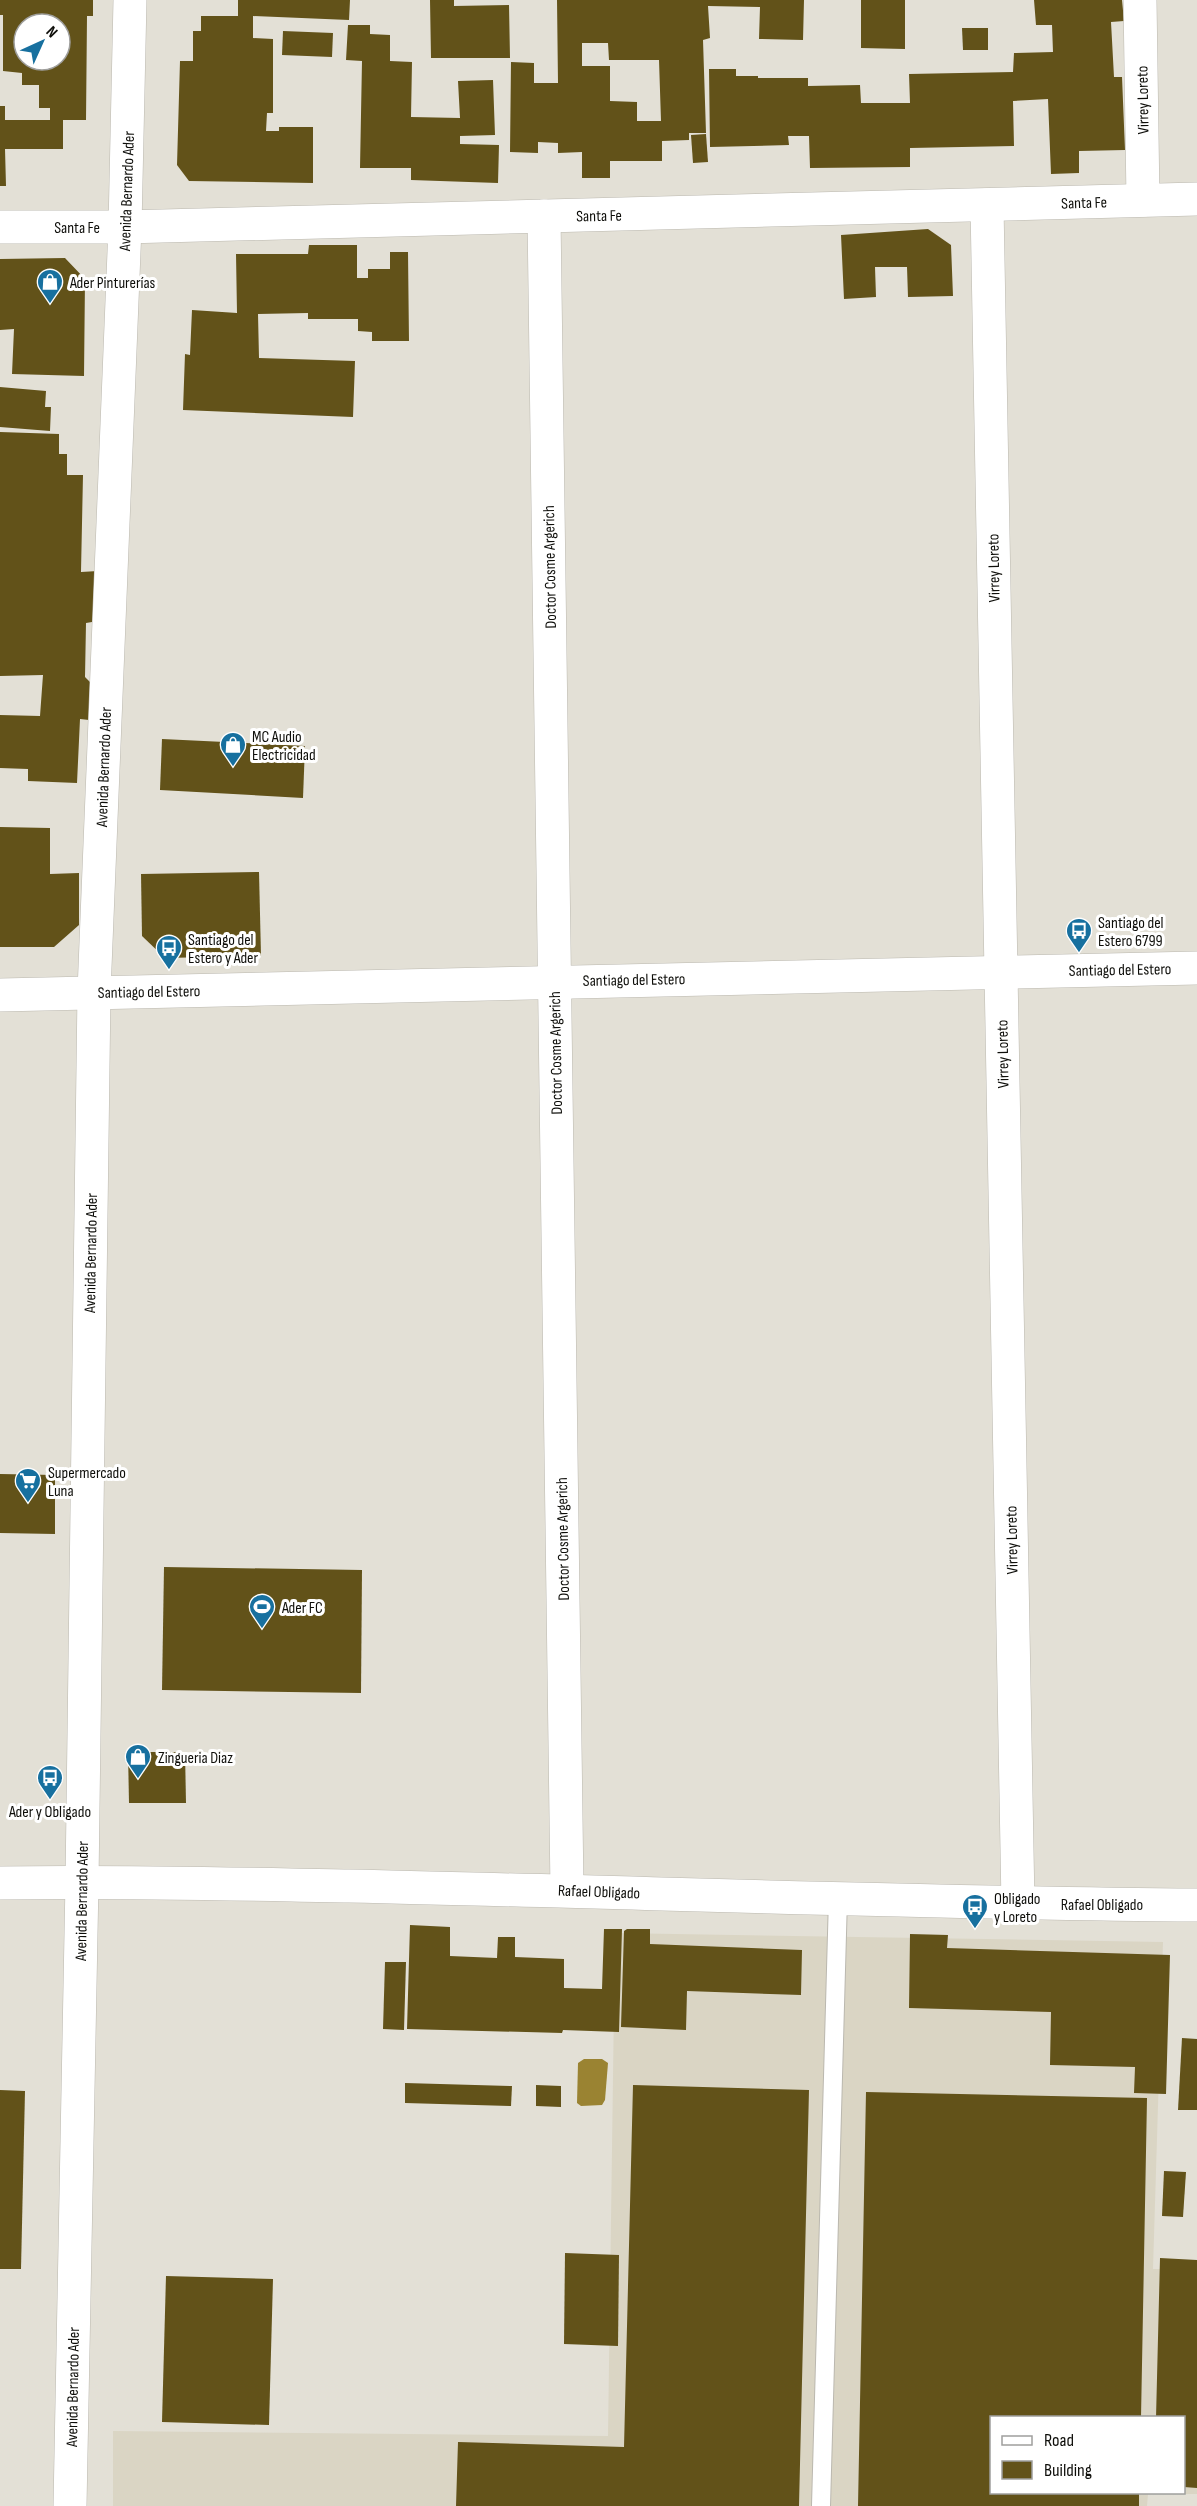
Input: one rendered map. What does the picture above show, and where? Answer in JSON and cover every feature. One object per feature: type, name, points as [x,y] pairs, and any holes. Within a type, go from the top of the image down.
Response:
[{"type":"street","name":"Avenida Bernardo Ader","points":[[70,2506],[82,1882],[94,992],[125,226],[130,0]]},
{"type":"street","name":"Virrey Loreto","points":[[1140,0],[1143,200]]},
{"type":"street","name":"Santa Fe","points":[[0,227],[125,226],[1197,199]]},
{"type":"street","name":"Virrey Loreto","points":[[987,205],[1018,1904]]},
{"type":"street","name":"Doctor Cosme Argerich","points":[[544,216],[567,1890]]},
{"type":"street","name":"Santiago del Estero","points":[[0,995],[1197,968]]},
{"type":"street","name":"Rafael Obligado","points":[[0,1883],[82,1882],[567,1890],[1018,1904],[1197,1905]]},
{"type":"lane","points":[[821,2506],[838,1898]]},
{"type":"shaded area","points":[[615,1933],[1163,1942],[1153,2269],[1197,2269],[1197,2494],[1185,2494],[1185,2416],[990,2416],[990,2494],[1148,2494],[1147,2506],[113,2506],[113,2431],[608,2436]]},
{"type":"shaded area","points":[[584,2059],[602,2059],[608,2063],[605,2100],[602,2105],[581,2106],[577,2103],[578,2063]]},
{"type":"building","points":[[0,0],[93,0],[93,16],[87,16],[86,120],[63,120],[63,149],[5,149],[6,186],[0,186],[0,106],[5,106],[5,120],[50,120],[50,108],[39,108],[39,85],[22,85],[22,73],[12,72],[72,72],[72,12],[12,12],[12,72],[3,71],[3,15],[0,15]]},
{"type":"building","points":[[238,0],[350,0],[349,20],[253,16],[253,38],[273,39],[273,113],[267,113],[266,131],[279,131],[279,127],[313,127],[313,183],[189,181],[177,165],[180,61],[193,61],[193,31],[201,31],[201,16],[238,16]]},
{"type":"building","points":[[430,0],[454,0],[454,6],[509,5],[510,58],[431,58]]},
{"type":"building","points":[[557,0],[804,0],[803,40],[759,39],[760,7],[708,6],[710,38],[703,40],[706,133],[689,133],[689,140],[662,141],[662,161],[610,161],[610,178],[582,178],[582,152],[558,153],[558,143],[538,142],[538,153],[510,152],[511,62],[534,63],[534,83],[558,83]],"holes":[[[582,43],[608,43],[609,60],[659,60],[661,121],[637,121],[637,102],[610,101],[610,66],[582,66]]]},
{"type":"building","points":[[861,0],[905,0],[905,49],[861,48]]},
{"type":"building","points":[[1034,0],[1122,0],[1124,21],[1111,22],[1114,77],[1122,77],[1125,150],[1079,151],[1079,173],[1051,174],[1048,99],[1013,101],[1014,146],[910,148],[910,167],[810,168],[809,136],[788,136],[789,145],[710,147],[709,69],[736,69],[736,76],[758,76],[758,78],[808,78],[808,86],[860,85],[861,103],[910,103],[909,74],[1013,72],[1014,53],[1053,52],[1052,25],[1036,25]]},
{"type":"building","points":[[348,25],[370,25],[370,34],[390,35],[390,61],[412,62],[411,117],[460,118],[458,81],[493,80],[495,135],[460,136],[460,144],[499,145],[498,183],[411,180],[411,168],[360,168],[362,61],[346,60]]},
{"type":"building","points":[[962,28],[988,28],[988,50],[963,50]]},
{"type":"building","points":[[283,31],[333,33],[332,57],[282,55]]},
{"type":"building","points":[[706,134],[708,162],[693,163],[691,135]]},
{"type":"building","points":[[928,229],[951,245],[953,296],[908,297],[907,267],[875,267],[876,297],[844,299],[841,235]]},
{"type":"building","points":[[309,245],[357,245],[357,278],[368,278],[368,269],[390,269],[390,252],[408,252],[409,341],[372,341],[372,332],[358,331],[358,319],[308,319],[308,313],[258,314],[259,358],[355,361],[353,417],[183,410],[185,354],[190,355],[192,310],[237,313],[236,254],[308,254]]},
{"type":"building","points":[[65,258],[85,279],[84,376],[12,374],[14,329],[0,330],[0,259]]},
{"type":"building","points":[[0,387],[46,391],[45,407],[51,407],[50,431],[0,427]]},
{"type":"building","points":[[0,432],[59,434],[59,454],[67,454],[67,475],[83,475],[81,572],[98,571],[98,621],[86,623],[85,677],[94,686],[89,720],[80,719],[77,783],[28,781],[28,769],[0,768],[0,715],[40,716],[43,675],[0,676]]},
{"type":"building","name":"MC Audio Electricidad","points":[[162,739],[305,746],[303,798],[160,790]]},
{"type":"building","points":[[0,827],[50,828],[50,874],[79,873],[79,925],[54,947],[0,947]]},
{"type":"building","points":[[259,872],[261,956],[165,958],[142,936],[141,874]]},
{"type":"building","name":"Supermercado Luna","points":[[0,1474],[55,1475],[55,1534],[0,1533]]},
{"type":"building","name":"Ader FC","points":[[164,1567],[362,1570],[361,1693],[162,1690]]},
{"type":"building","points":[[128,1752],[185,1752],[186,1803],[129,1803]]},
{"type":"building","points":[[410,1925],[450,1927],[450,1956],[497,1958],[498,1937],[515,1937],[515,1957],[564,1959],[564,1988],[602,1989],[604,1929],[622,1929],[619,2032],[563,2030],[562,2033],[407,2029]]},
{"type":"building","points":[[650,1929],[650,1944],[802,1950],[801,1995],[687,1991],[686,2030],[621,2027],[624,1931]]},
{"type":"building","points":[[910,1934],[948,1935],[947,1948],[1170,1955],[1166,2094],[1134,2093],[1135,2067],[1050,2065],[1051,2012],[909,2008]]},
{"type":"building","points":[[385,1962],[406,1962],[404,2030],[383,2029]]},
{"type":"building","points":[[1182,2038],[1197,2039],[1197,2110],[1178,2110]]},
{"type":"building","points":[[405,2083],[512,2086],[511,2106],[405,2103]]},
{"type":"building","points":[[536,2085],[561,2086],[561,2107],[536,2106]]},
{"type":"building","points":[[633,2085],[809,2090],[799,2506],[456,2506],[458,2442],[624,2447]]},
{"type":"building","points":[[0,2090],[25,2091],[21,2269],[0,2269]]},
{"type":"building","points":[[866,2092],[1147,2098],[1141,2416],[990,2416],[990,2494],[1139,2494],[1139,2506],[858,2506]]},
{"type":"building","points":[[1164,2171],[1186,2172],[1183,2217],[1162,2216]]},
{"type":"building","points":[[565,2253],[619,2255],[618,2346],[564,2344]]},
{"type":"building","points":[[1160,2258],[1197,2260],[1197,2488],[1185,2487],[1185,2416],[1156,2416]]},
{"type":"building","points":[[166,2276],[273,2279],[269,2425],[162,2422]]},
{"type":"place","name":"Ader Pinturerías","points":[[50,305]]},
{"type":"place","name":"MC Audio Electricidad","points":[[233,768]]},
{"type":"place","name":"Santiago del Estero 6799","points":[[1079,954]]},
{"type":"place","name":"Santiago del Estero y Ader","points":[[169,971]]},
{"type":"place","name":"Supermercado Luna","points":[[28,1504]]},
{"type":"place","name":"Ader FC","points":[[262,1630]]},
{"type":"place","name":"Zingueria Diaz","points":[[138,1780]]},
{"type":"place","name":"Ader y Obligado","points":[[50,1801]]},
{"type":"place","name":"Obligado y Loreto","points":[[975,1930]]}]
